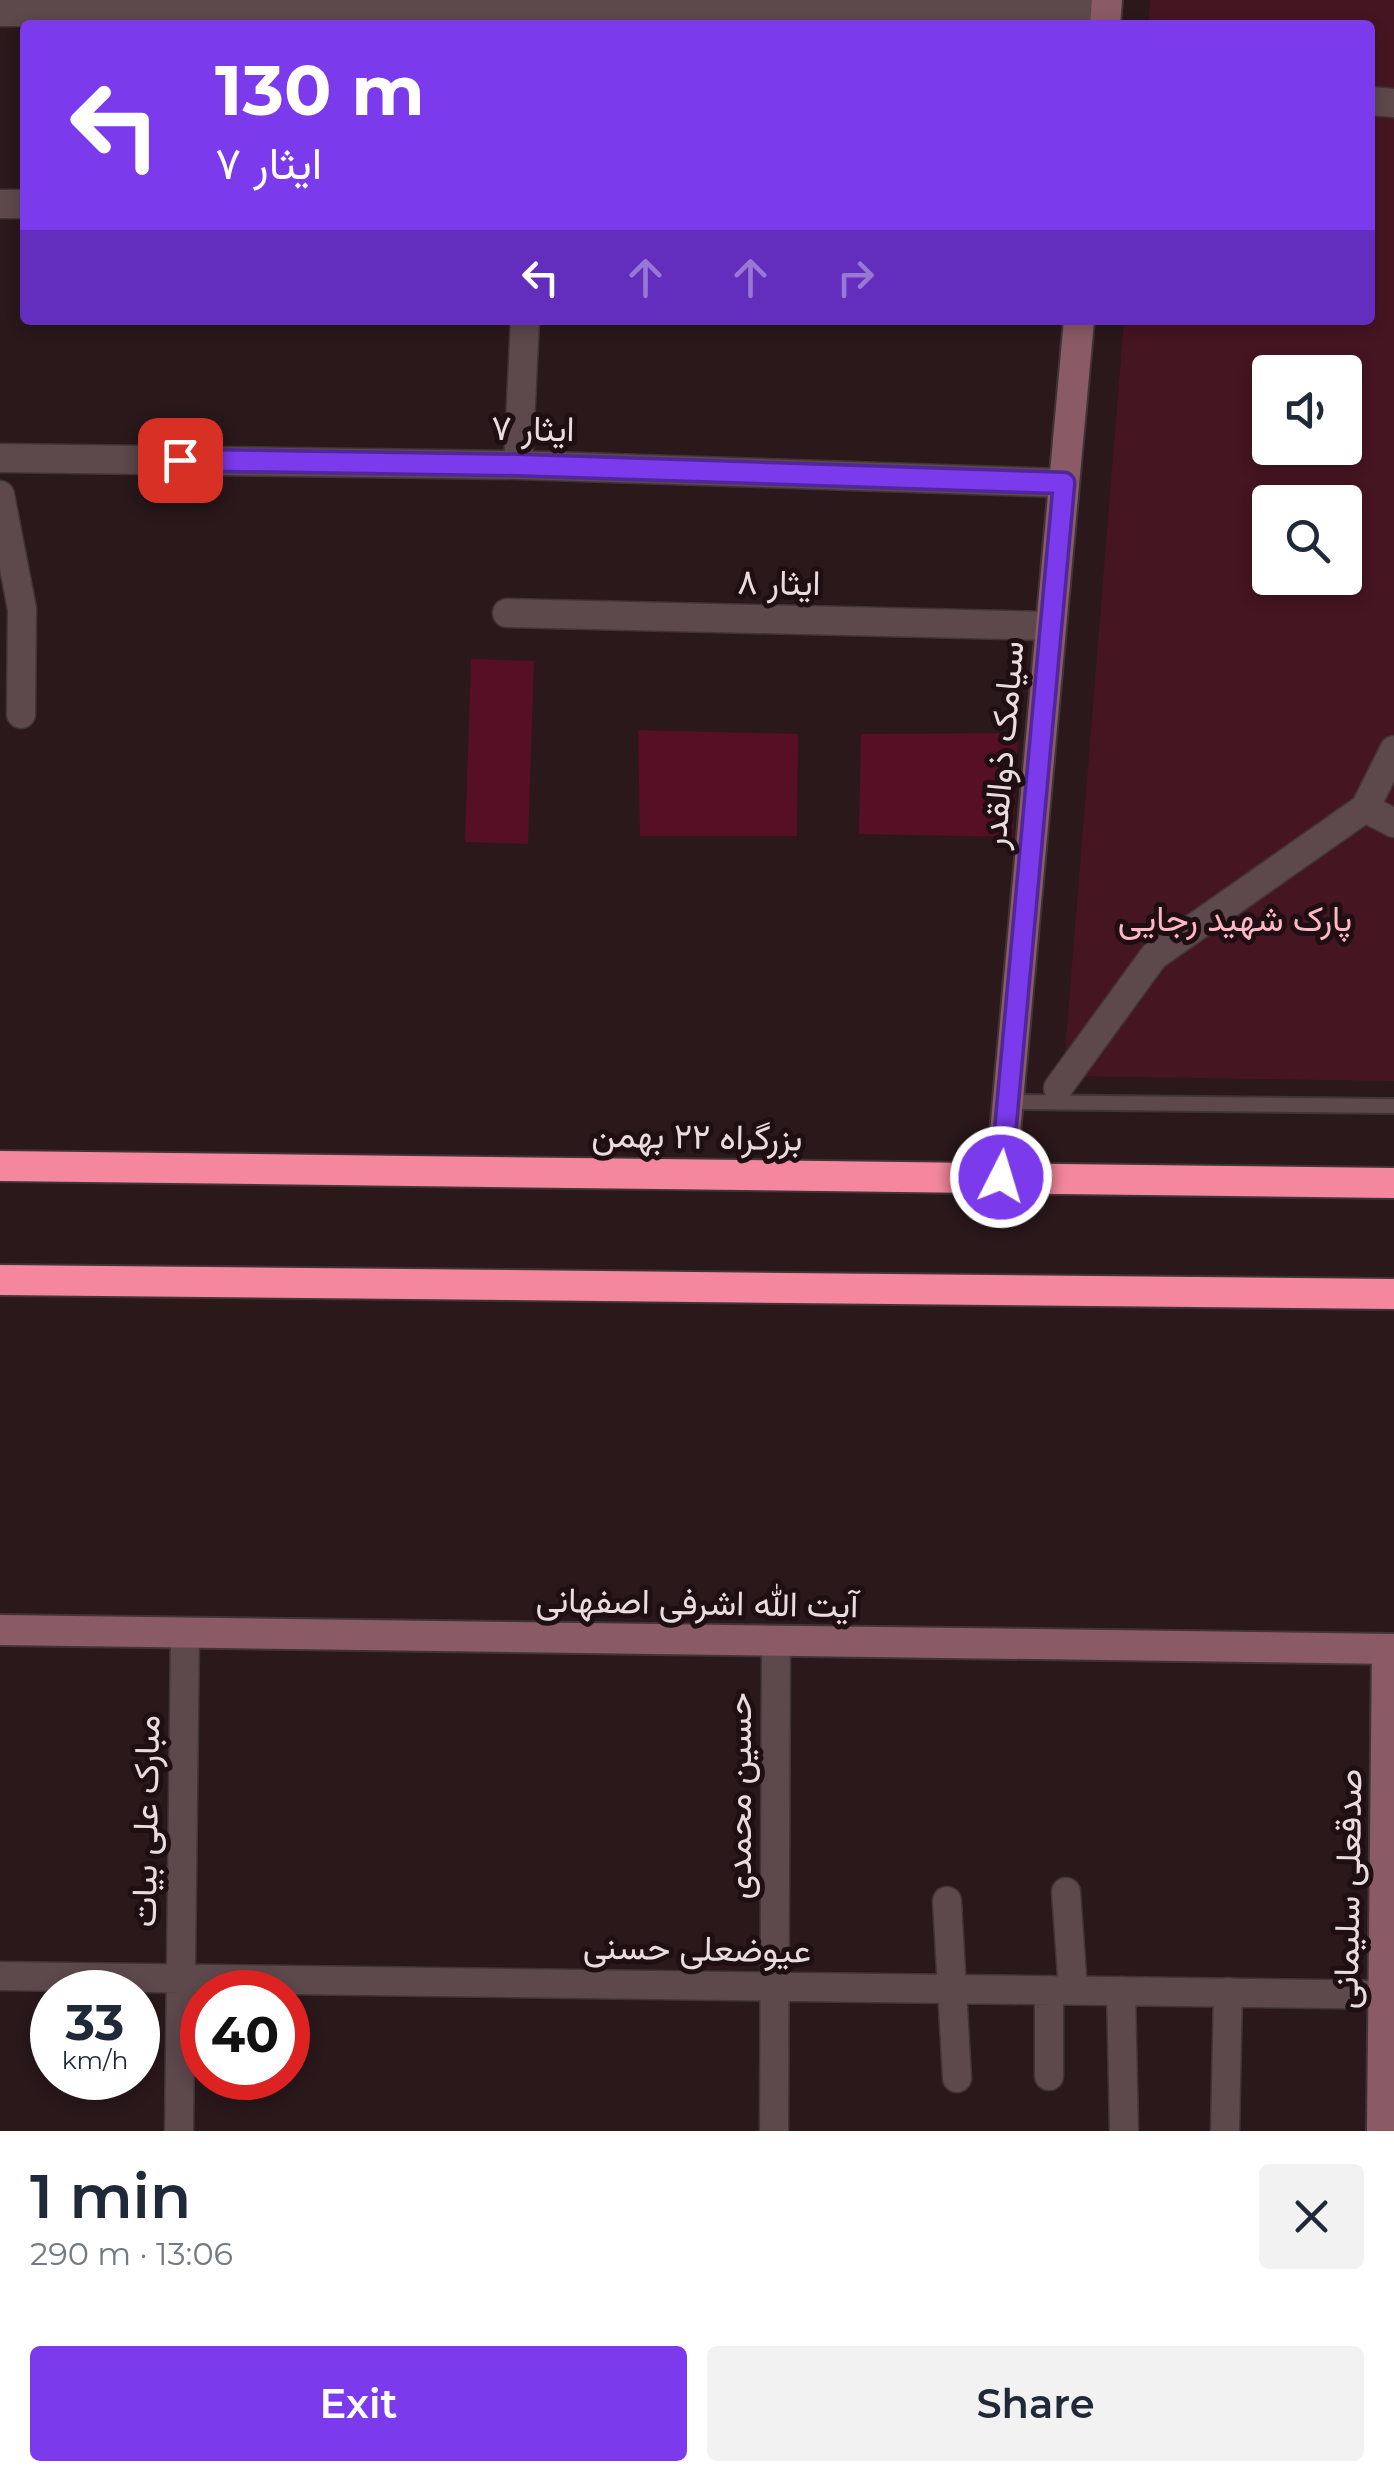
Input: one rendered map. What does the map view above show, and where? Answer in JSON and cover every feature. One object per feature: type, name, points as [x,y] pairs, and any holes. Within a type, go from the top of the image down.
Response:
[{"type":"highway","name":"بزرگراه ۲۲ بهمن","points":[[0,1166],[1394,1183]]},
{"type":"highway","points":[[0,1280],[1394,1294]]},
{"type":"main road","name":"سیامک ذوالقدر","points":[[1001,1177],[1079,325]]},
{"type":"main road","name":"آیت الله اشرفی اصفهانی","points":[[0,1630],[1391,1648]]},
{"type":"main road","name":"صدقعلی سلیمانی","points":[[1382,2131],[1389,1994],[1391,1648]]},
{"type":"street","points":[[0,12],[1106,13]]},
{"type":"street","points":[[518,465],[525,325]]},
{"type":"street","name":"ایثار ۷","points":[[0,458],[518,465],[1064,483]]},
{"type":"street","points":[[0,495],[22,609],[21,714]]},
{"type":"street","name":"ایثار ۸","points":[[507,613],[1050,626]]},
{"type":"street","points":[[1058,1088],[1154,956],[1364,808],[1394,750]]},
{"type":"street","points":[[1364,808],[1394,823]]},
{"type":"street","name":"مبارک علی بیات","points":[[181,1970],[185,1633]]},
{"type":"street","name":"حسین محمدی","points":[[774,2131],[776,1640]]},
{"type":"street","points":[[1049,2076],[1061,1990],[1066,1892]]},
{"type":"street","points":[[947,1901],[957,2078]]},
{"type":"street","name":"عیوضعلی حسنی","points":[[0,1976],[180,1978]]},
{"type":"street","name":"عیوضعلی حسنی","points":[[310,1980],[1389,1994]]},
{"type":"street","points":[[1121,1991],[1124,2131]]},
{"type":"street","points":[[1226,2131],[1228,1992]]},
{"type":"street","name":"مبارک علی بیات","points":[[179,2131],[180,2054]]},
{"type":"lane","points":[[1008,1102],[1394,1106]]},
{"type":"green space","name":"پارک شهید رجایی","points":[[1150,0],[1394,0],[1394,1081],[1063,1076],[1124,325],[1375,325],[1375,20],[1148,20]]},
{"type":"building","points":[[471,659],[534,661],[528,844],[465,842]]},
{"type":"building","points":[[638,730],[798,734],[797,836],[640,836]]},
{"type":"building","points":[[1018,733],[1013,837],[859,834],[861,734]]},
{"type":"route","points":[[180,460],[518,465],[1064,483],[1001,1177]]}]
